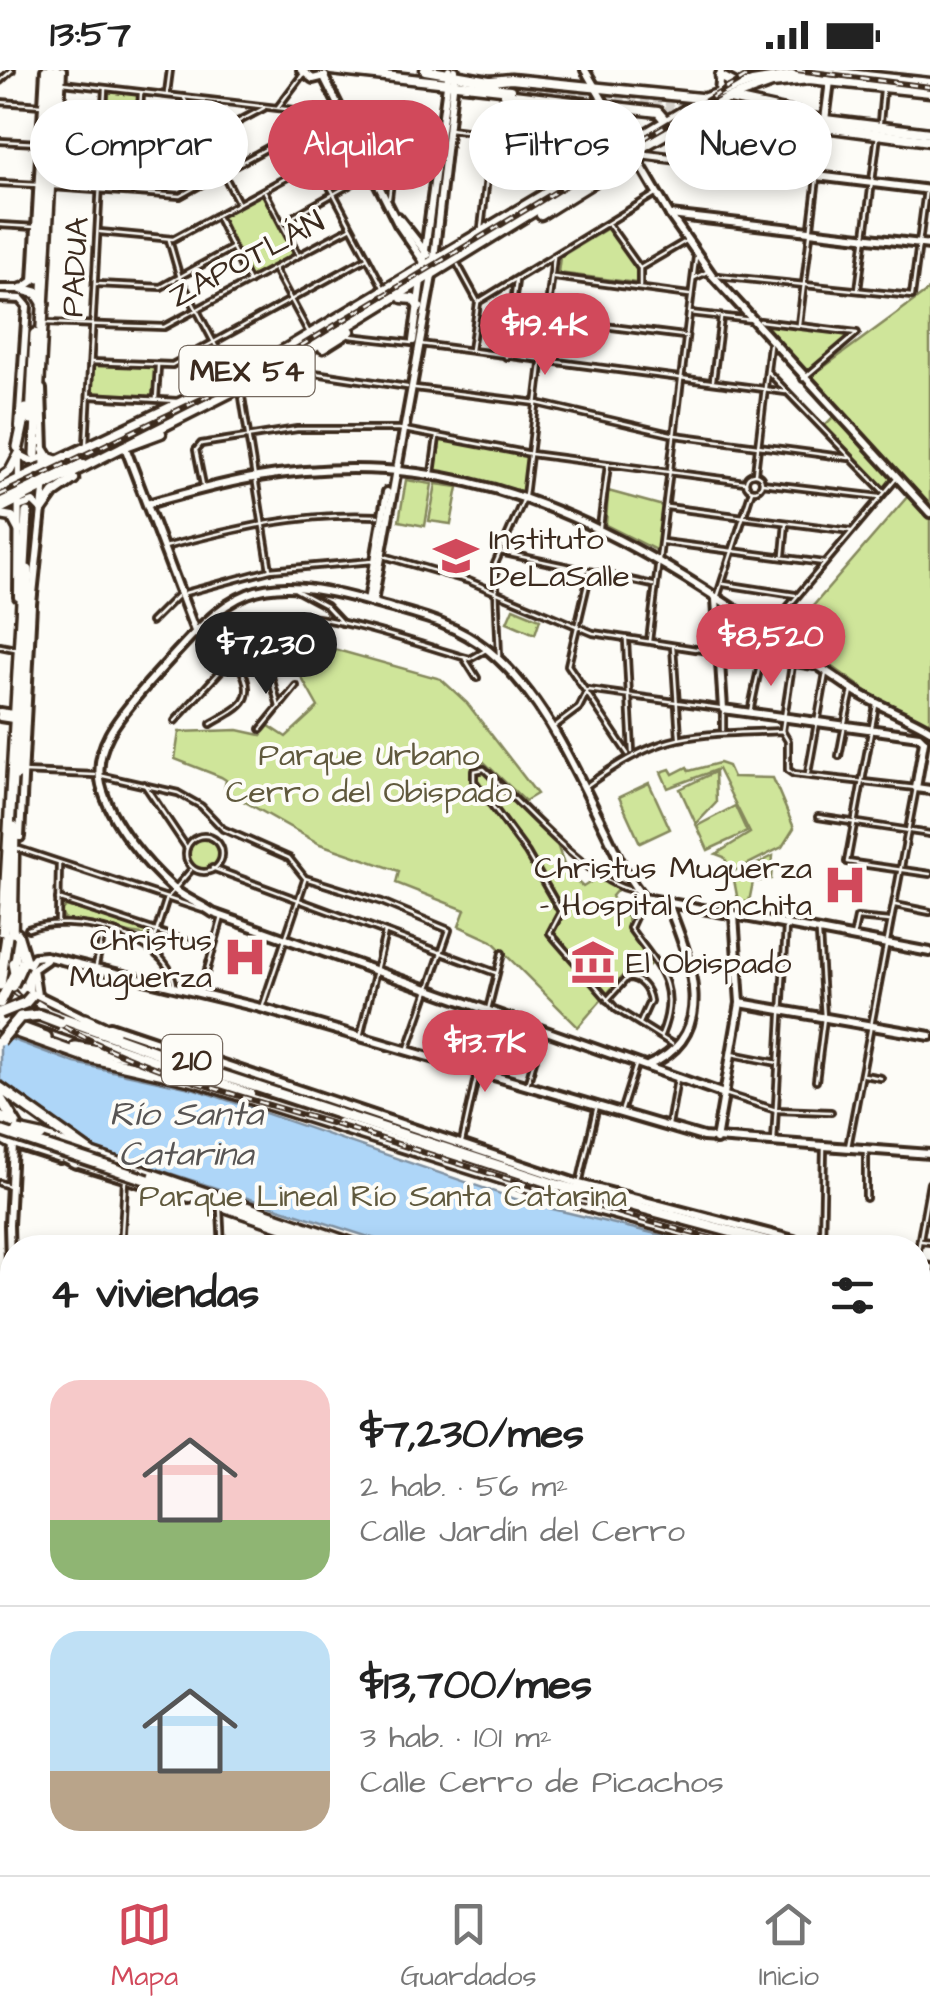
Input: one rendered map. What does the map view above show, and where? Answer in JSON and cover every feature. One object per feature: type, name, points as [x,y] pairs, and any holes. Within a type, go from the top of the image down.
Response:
[{"type":"highway","points":[[50,100],[53,70]]},
{"type":"highway","points":[[37,200],[40,190]]},
{"type":"highway","points":[[40,278],[47,190]]},
{"type":"highway","points":[[31,452],[44,323],[51,190]]},
{"type":"highway","points":[[21,294],[37,293],[45,306]]},
{"type":"highway","points":[[35,334],[37,377]]},
{"type":"highway","points":[[0,1004],[25,1003],[27,995],[21,965],[6,932],[5,814],[28,507]]},
{"type":"highway","points":[[27,995],[12,951],[28,507]]},
{"type":"highway","points":[[17,832],[20,849],[0,962],[27,995]]},
{"type":"highway","points":[[0,1004],[17,832]]},
{"type":"highway","points":[[0,952],[21,965]]},
{"type":"highway","points":[[0,1004],[21,965]]},
{"type":"highway","points":[[0,1004],[27,995]]},
{"type":"highway","name":"210","points":[[27,995],[72,1024],[296,1094],[360,1121]]},
{"type":"highway","points":[[0,1004],[68,1045]]},
{"type":"highway","points":[[0,1004],[46,1043],[195,1081],[598,1209],[695,1235]]},
{"type":"highway","points":[[0,1041],[20,1017],[40,1015],[218,1080],[328,1110]]},
{"type":"highway","points":[[85,1019],[182,1058]]},
{"type":"highway","points":[[32,1025],[46,1043],[122,1055]]},
{"type":"highway","points":[[206,1070],[557,1185],[729,1235]]},
{"type":"highway","points":[[0,1088],[92,1154]]},
{"type":"highway","points":[[0,1098],[18,1130]]},
{"type":"highway","points":[[1,1129],[18,1130],[76,1164]]},
{"type":"highway","points":[[1,1129],[13,1144]]},
{"type":"highway","points":[[1,1129],[324,1235]]},
{"type":"highway","points":[[386,1129],[407,1129],[502,1162],[519,1163]]},
{"type":"highway","points":[[41,1141],[92,1154],[209,1199],[232,1216],[306,1235]]},
{"type":"main road","points":[[425,70],[486,80],[524,75],[597,89],[705,98],[771,80]]},
{"type":"main road","points":[[328,72],[451,76],[510,87]]},
{"type":"main road","points":[[720,73],[739,86]]},
{"type":"main road","points":[[645,148],[739,86],[831,74],[930,83]]},
{"type":"main road","points":[[885,78],[930,92]]},
{"type":"main road","points":[[486,80],[506,94],[552,100]]},
{"type":"main road","points":[[723,96],[738,100]]},
{"type":"main road","points":[[701,100],[705,98]]},
{"type":"main road","points":[[832,124],[930,137]]},
{"type":"main road","points":[[428,258],[480,232],[547,190]]},
{"type":"main road","points":[[427,281],[577,190]]},
{"type":"main road","points":[[427,281],[521,224]]},
{"type":"main road","name":"MEX 54","points":[[0,488],[232,378],[384,290],[428,258]]},
{"type":"main road","name":"MEX 54","points":[[342,333],[427,281]]},
{"type":"main road","name":"MEX 54","points":[[0,509],[28,507],[44,485],[58,475],[128,448],[242,392],[427,281]]},
{"type":"main road","points":[[402,298],[413,299],[419,307]]},
{"type":"main road","points":[[28,507],[54,493],[72,477],[128,448]]},
{"type":"main road","points":[[0,478],[31,452],[58,461]]},
{"type":"main road","points":[[58,475],[72,477]]},
{"type":"main road","name":"MEX 54","points":[[44,485],[72,477]]},
{"type":"main road","points":[[0,509],[12,517],[18,530]]},
{"type":"main road","points":[[0,1004],[32,1025],[511,1178],[725,1235]]},
{"type":"street","points":[[0,81],[11,70]]},
{"type":"street","points":[[53,70],[62,82],[61,100]]},
{"type":"street","points":[[167,94],[170,70]]},
{"type":"street","points":[[586,70],[604,100]]},
{"type":"street","points":[[283,100],[302,72],[313,79],[328,72],[339,100]]},
{"type":"street","points":[[720,73],[723,96]]},
{"type":"street","points":[[826,100],[831,74]]},
{"type":"street","points":[[858,292],[885,78]]},
{"type":"street","points":[[62,82],[266,107]]},
{"type":"street","name":"PADUA","points":[[104,100],[105,87]]},
{"type":"street","points":[[141,91],[141,100]]},
{"type":"street","points":[[0,102],[30,107]]},
{"type":"street","points":[[248,117],[266,107]]},
{"type":"street","points":[[0,141],[30,142]]},
{"type":"street","points":[[645,168],[670,215],[710,273],[770,344],[930,514]]},
{"type":"street","points":[[692,278],[710,273],[858,292],[914,294],[928,190],[832,178]]},
{"type":"street","points":[[0,183],[30,185]]},
{"type":"street","points":[[98,232],[168,239],[268,189]]},
{"type":"street","points":[[21,294],[33,281],[38,190]]},
{"type":"street","points":[[100,190],[180,196],[190,190]]},
{"type":"street","name":"PADUA","points":[[86,449],[100,190]]},
{"type":"street","points":[[232,190],[240,204]]},
{"type":"street","points":[[333,190],[384,290]]},
{"type":"street","points":[[282,223],[342,190]]},
{"type":"street","points":[[385,190],[428,258]]},
{"type":"street","points":[[389,198],[390,190]]},
{"type":"street","points":[[371,602],[427,281],[436,190]]},
{"type":"street","points":[[480,232],[485,190]]},
{"type":"street","points":[[799,326],[816,190]]},
{"type":"street","points":[[264,191],[298,255]]},
{"type":"street","points":[[478,302],[658,192]]},
{"type":"street","points":[[670,215],[930,245]]},
{"type":"street","points":[[218,216],[249,282]]},
{"type":"street","points":[[0,225],[36,227]]},
{"type":"street","points":[[609,225],[640,268],[640,289]]},
{"type":"street","name":"ZAPOTLÁN","points":[[44,323],[157,328],[198,311],[350,228]]},
{"type":"street","points":[[168,239],[180,278],[232,378]]},
{"type":"street","points":[[640,268],[687,240]]},
{"type":"street","points":[[95,284],[161,287],[232,248]]},
{"type":"street","points":[[649,642],[696,254]]},
{"type":"street","points":[[500,661],[494,590],[498,552],[525,496],[554,256]]},
{"type":"street","points":[[90,362],[180,362],[367,258]]},
{"type":"street","points":[[458,265],[478,302],[470,352]]},
{"type":"street","points":[[274,268],[310,335]]},
{"type":"street","points":[[552,277],[690,296]]},
{"type":"street","points":[[506,356],[516,280]]},
{"type":"street","points":[[415,343],[427,281]]},
{"type":"street","points":[[1,293],[21,294]]},
{"type":"street","points":[[17,832],[24,772],[28,507],[19,479],[31,452],[28,310],[21,294]]},
{"type":"street","points":[[689,312],[856,332],[857,338],[803,379]]},
{"type":"street","points":[[713,382],[721,316]]},
{"type":"street","points":[[547,319],[686,337]]},
{"type":"street","points":[[342,333],[786,392]]},
{"type":"street","points":[[746,482],[755,473],[770,344]]},
{"type":"street","points":[[156,399],[158,364]]},
{"type":"street","points":[[284,369],[537,403],[675,435],[848,458]]},
{"type":"street","points":[[768,372],[882,494]]},
{"type":"street","points":[[242,392],[270,570]]},
{"type":"street","points":[[88,396],[185,402]]},
{"type":"street","points":[[163,400],[170,409]]},
{"type":"street","points":[[204,489],[197,455],[200,444],[319,428],[438,435],[531,454],[746,482],[752,490]]},
{"type":"street","points":[[431,475],[438,435]]},
{"type":"street","points":[[128,448],[195,631]]},
{"type":"street","points":[[20,603],[18,530],[44,485],[44,468],[31,452]]},
{"type":"street","points":[[600,527],[608,463]]},
{"type":"street","points":[[147,504],[256,477],[328,470],[431,475],[525,496],[600,527],[659,561],[852,690],[928,729],[848,1149]]},
{"type":"street","points":[[755,473],[762,483]]},
{"type":"street","points":[[750,713],[767,632],[896,479]]},
{"type":"street","points":[[723,732],[716,600],[752,490],[762,483],[882,494]]},
{"type":"street","points":[[666,507],[852,531]]},
{"type":"street","points":[[164,548],[262,523],[331,514],[385,517]]},
{"type":"street","points":[[783,556],[786,522]]},
{"type":"street","points":[[662,542],[825,563]]},
{"type":"street","points":[[498,552],[656,586]]},
{"type":"street","points":[[151,622],[169,601],[181,594],[270,570],[378,558],[494,590],[577,627],[626,639],[824,669]]},
{"type":"street","points":[[590,572],[568,665],[630,754]]},
{"type":"street","points":[[283,584],[326,606],[343,624]]},
{"type":"street","points":[[212,913],[176,892],[115,818],[100,776],[105,740],[122,713],[203,623],[252,591],[283,584],[436,620],[500,661],[552,728],[644,898],[669,906],[930,952]]},
{"type":"street","points":[[723,584],[797,596]]},
{"type":"street","points":[[717,610],[728,606]]},
{"type":"street","points":[[175,721],[259,629],[273,616],[290,612],[465,657],[487,650]]},
{"type":"street","points":[[203,623],[235,655],[245,700],[212,724]]},
{"type":"street","points":[[259,629],[279,707]]},
{"type":"street","points":[[626,639],[630,754]]},
{"type":"street","points":[[0,646],[17,649]]},
{"type":"street","points":[[673,646],[679,738]]},
{"type":"street","points":[[465,657],[477,678]]},
{"type":"street","points":[[792,663],[782,731],[788,740],[788,768],[794,774],[930,790]]},
{"type":"street","points":[[808,776],[824,669]]},
{"type":"street","points":[[260,729],[296,686]]},
{"type":"street","points":[[588,690],[924,739]]},
{"type":"street","points":[[552,728],[570,717],[588,690]]},
{"type":"street","points":[[838,756],[852,690]]},
{"type":"street","points":[[876,703],[847,862],[930,874]]},
{"type":"street","points":[[0,714],[13,716]]},
{"type":"street","points":[[584,788],[630,754],[679,738],[723,732],[782,731]]},
{"type":"street","points":[[637,890],[622,889],[576,857],[480,766],[474,770],[474,781],[527,853],[562,912],[550,933],[607,1000],[677,1048]]},
{"type":"street","points":[[24,772],[100,776],[143,783],[198,803],[224,829],[289,858],[305,878],[382,902],[446,928],[450,935],[407,1052]]},
{"type":"street","points":[[143,783],[188,849],[191,870],[168,898],[152,946]]},
{"type":"street","points":[[818,816],[930,834]]},
{"type":"street","points":[[188,849],[198,836],[214,838],[224,829]]},
{"type":"street","points":[[212,868],[221,856],[214,838]]},
{"type":"street","points":[[20,849],[286,938],[724,1094],[776,1110],[831,1112]]},
{"type":"street","points":[[58,922],[60,862]]},
{"type":"street","points":[[191,870],[212,868],[496,973]]},
{"type":"street","points":[[262,1008],[305,878]]},
{"type":"street","points":[[644,898],[630,928],[656,958],[665,980],[669,1012],[660,1036]]},
{"type":"street","points":[[58,899],[189,942]]},
{"type":"street","points":[[894,905],[930,912]]},
{"type":"street","points":[[646,1066],[677,1048],[692,1020],[693,980],[669,906]]},
{"type":"street","points":[[716,1140],[740,1003],[734,915]]},
{"type":"street","points":[[200,992],[222,917]]},
{"type":"street","points":[[852,937],[857,918],[891,922]]},
{"type":"street","points":[[28,929],[58,922],[152,946],[168,966],[174,986]]},
{"type":"street","points":[[774,1145],[783,1011],[780,970],[786,925]]},
{"type":"street","points":[[816,1081],[824,1018],[818,931]]},
{"type":"street","points":[[90,968],[97,964],[103,932]]},
{"type":"street","points":[[360,1038],[385,932]]},
{"type":"street","points":[[462,1144],[480,1038],[502,953]]},
{"type":"street","points":[[21,965],[35,956],[200,992],[620,1116],[716,1140],[930,1154]]},
{"type":"street","points":[[52,960],[34,965],[27,995],[85,1019],[579,1184],[776,1235]]},
{"type":"street","points":[[607,1000],[627,978],[636,979],[649,994],[649,1010],[640,1024]]},
{"type":"street","points":[[740,1003],[930,1036]]},
{"type":"street","points":[[526,1088],[543,1029]]},
{"type":"street","points":[[480,1038],[536,1056]]},
{"type":"street","points":[[730,1054],[779,1063]]},
{"type":"street","points":[[620,1116],[637,1062]]},
{"type":"street","points":[[863,1074],[881,1078]]},
{"type":"street","points":[[668,1129],[678,1077]]},
{"type":"street","points":[[579,1184],[596,1109]]},
{"type":"street","points":[[1,1129],[31,1150]]},
{"type":"street","points":[[4,1224],[13,1144],[125,1179],[209,1199]]},
{"type":"street","points":[[822,1235],[824,1148]]},
{"type":"street","points":[[866,1150],[866,1198]]},
{"type":"street","points":[[122,1235],[125,1179]]},
{"type":"street","points":[[0,1183],[10,1186]]},
{"type":"street","points":[[920,1235],[930,1183]]},
{"type":"street","points":[[219,1208],[223,1235]]},
{"type":"street","points":[[224,1224],[232,1216]]},
{"type":"street","points":[[922,1226],[930,1227]]},
{"type":"street","points":[[291,1230],[302,1235]]},
{"type":"green space","points":[[109,92],[139,95],[139,100],[109,100]]},
{"type":"green space","points":[[264,192],[296,252],[251,278],[220,217]]},
{"type":"green space","points":[[608,228],[638,270],[636,283],[558,273],[560,257]]},
{"type":"green space","points":[[930,289],[930,506],[809,378]]},
{"type":"green space","points":[[760,322],[856,332],[857,336],[807,372]]},
{"type":"green space","points":[[92,365],[155,367],[154,397],[90,395]]},
{"type":"green space","points":[[834,416],[892,477],[884,489],[824,426]]},
{"type":"green space","points":[[441,436],[529,454],[522,491],[435,472]]},
{"type":"green space","points":[[406,480],[432,484],[425,526],[399,521]]},
{"type":"green space","points":[[436,484],[458,487],[451,524],[429,521]]},
{"type":"green space","points":[[608,491],[663,506],[658,551],[606,525]]},
{"type":"green space","points":[[908,496],[930,519],[930,724],[875,697],[788,635]]},
{"type":"green space","points":[[513,608],[540,619],[535,634],[507,622]]},
{"type":"green space","name":"Parque Urbano Cerro del Obispado","points":[[287,636],[441,679],[467,703],[537,794],[525,801],[484,762],[479,765],[556,841],[566,871],[583,887],[602,875],[619,888],[612,896],[618,912],[627,917],[628,927],[655,960],[634,978],[624,974],[578,1027],[492,941],[459,926],[465,910],[396,883],[399,871],[320,844],[224,790],[226,780],[221,777],[175,759],[179,732],[238,730],[261,735],[269,726],[286,737],[318,707],[281,641]]},
{"type":"green space","points":[[719,763],[728,766],[733,777],[773,778],[794,828],[782,847],[732,872],[724,857],[716,854],[750,833],[718,769],[668,788],[661,772],[670,769],[673,774],[687,767],[689,771]]},
{"type":"green space","points":[[715,772],[716,803],[696,824],[680,789]]},
{"type":"green space","points":[[649,783],[670,829],[640,843],[619,797]]},
{"type":"green space","points":[[735,806],[747,832],[708,850],[697,826]]},
{"type":"green space","points":[[204,836],[216,842],[222,854],[216,866],[204,872],[192,866],[186,854],[192,842]]},
{"type":"green space","points":[[773,856],[771,879],[753,882],[749,902],[738,901],[734,880],[729,878]]},
{"type":"green space","points":[[66,906],[149,931],[153,937],[66,922],[60,911]]},
{"type":"water","name":"Río Santa Catarina","points":[[0,1035],[75,1063],[195,1089],[524,1202],[660,1235],[363,1235],[88,1147],[0,1081]]},
{"type":"tunnel","points":[[510,84],[665,102]]},
{"type":"tunnel","points":[[510,90],[665,108]]},
{"type":"tunnel","points":[[35,334],[39,278]]},
{"type":"tunnel","points":[[27,513],[30,453]]},
{"type":"railway","points":[[0,495],[256,373],[757,70]]},
{"type":"railway","points":[[797,70],[930,87]]},
{"type":"railway","points":[[0,980],[34,1008],[74,1032],[167,1072],[700,1235]]},
{"type":"place","name":"Instituto DeLaSalle","points":[[456,556]]},
{"type":"place","name":"Christus Muguerza - Hospital Conchita","points":[[845,885]]},
{"type":"place","name":"Christus Muguerza","points":[[245,957]]},
{"type":"place","name":"El Obispado","points":[[593,962]]},
{"type":"park label","name":"Parque Lineal Río Santa Catarina","points":[[383,1195]]}]
